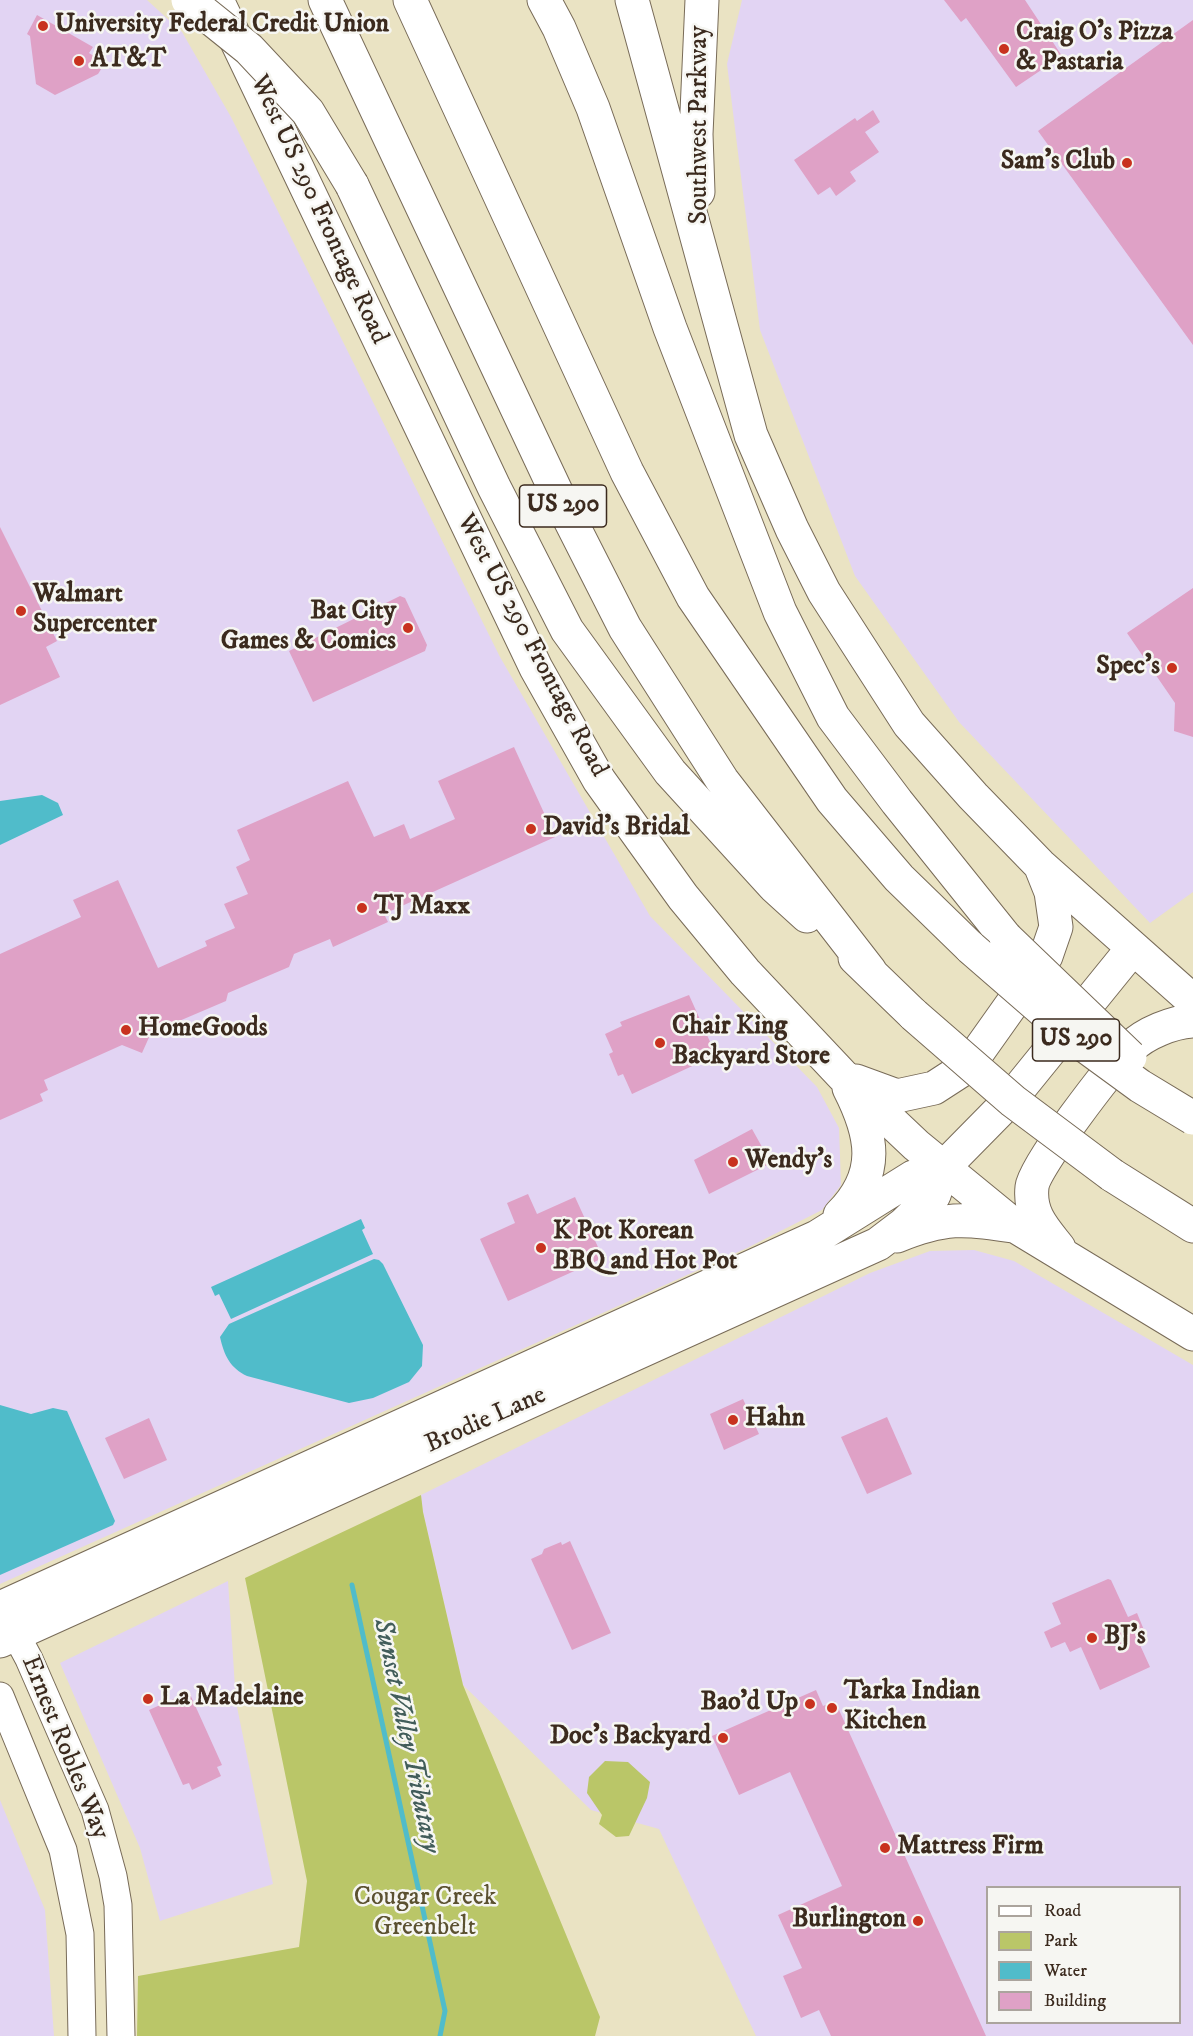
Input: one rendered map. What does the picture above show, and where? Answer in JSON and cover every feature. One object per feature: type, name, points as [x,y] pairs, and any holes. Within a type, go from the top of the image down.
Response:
[{"type":"main road","points":[[188,0],[249,49],[308,112],[352,185],[494,487],[567,630],[670,771],[774,886],[870,971]]},
{"type":"main road","name":"West US 290 Frontage Road","points":[[217,0],[536,668],[599,780],[683,897],[745,972],[843,1076],[943,1168],[1015,1226],[1193,1334]]},
{"type":"main road","name":"US 290","points":[[325,0],[561,502],[626,628],[722,780],[870,971],[914,1015],[1013,1101],[1112,1175],[1193,1226]]},
{"type":"main road","name":"US 290","points":[[410,0],[627,472],[693,597],[832,800],[899,878],[971,948],[1077,1040],[1140,1086],[1193,1117]]},
{"type":"main road","points":[[544,0],[559,28],[593,108],[624,189],[670,328],[756,553],[780,612],[833,717],[897,802],[1006,938],[1193,1117]]},
{"type":"main road","points":[[632,0],[751,435],[792,529],[824,592],[909,724],[1040,866],[1193,1001]]},
{"type":"main road","name":"Southwest Parkway","points":[[700,250],[696,134],[702,0]]},
{"type":"main road","points":[[843,1076],[897,1096],[934,1088],[968,1066],[1046,956],[1056,927],[1051,892],[1040,866]]},
{"type":"main road","name":"Brodie Lane","points":[[4,1623],[356,1480],[878,1244],[903,1225],[934,1195],[943,1168],[1009,1101],[1133,948]]},
{"type":"main road","points":[[1068,1259],[1036,1219],[1032,1186],[1044,1158],[1131,1047],[1159,1030],[1193,1021]]},
{"type":"main road","points":[[817,1237],[852,1203],[867,1178],[870,1159],[865,1119],[843,1076]]},
{"type":"main road","name":"Brodie Lane","points":[[4,1623],[466,1396],[817,1237],[913,1177],[943,1168]]},
{"type":"main road","points":[[878,1244],[923,1226],[954,1219],[1015,1226]]},
{"type":"main road","points":[[356,1480],[368,1464],[386,1452],[438,1428],[463,1411],[467,1406],[466,1396]]},
{"type":"street","name":"Ernest Robles Way","points":[[4,1623],[96,1810],[113,1876],[121,1951],[121,2036]]},
{"type":"street","name":"Ernest Robles Way","points":[[0,1696],[49,1810],[68,1873],[80,1934],[82,2036]]},
{"type":"shaded area","points":[[0,0],[147,0],[182,32],[231,117],[500,657],[650,916],[817,1087],[839,1128],[841,1185],[822,1210],[747,1248],[0,1584]]},
{"type":"shaded area","points":[[742,0],[1193,0],[1193,892],[1150,923],[959,722],[855,576],[760,330],[727,64]]},
{"type":"shaded area","points":[[974,1250],[1014,1261],[1193,1365],[1193,2036],[756,2036],[659,1829],[591,1810],[463,1685],[421,1495],[870,1273],[930,1251]]},
{"type":"shaded area","points":[[228,1581],[236,1702],[273,1884],[160,1921],[140,1848],[60,1663]]},
{"type":"shaded area","points":[[0,1800],[45,1910],[54,2036],[0,2036]]},
{"type":"green space","name":"Cougar Creek Greenbelt","points":[[421,1495],[463,1685],[600,2017],[595,2036],[137,2036],[138,1976],[299,1947],[307,1881],[245,1578]]},
{"type":"green space","points":[[605,1761],[628,1762],[650,1782],[647,1798],[629,1836],[616,1837],[599,1824],[602,1815],[587,1793],[589,1777]]},
{"type":"water","points":[[42,795],[58,803],[63,815],[0,845],[0,801]]},
{"type":"water","points":[[361,1219],[365,1228],[362,1230],[373,1254],[231,1319],[219,1294],[215,1296],[211,1287]]},
{"type":"water","points":[[374,1259],[383,1264],[423,1345],[422,1366],[409,1382],[373,1398],[349,1403],[247,1376],[236,1369],[229,1360],[220,1337],[229,1324]]},
{"type":"water","points":[[0,1405],[31,1414],[53,1408],[67,1411],[115,1521],[113,1525],[0,1575]]},
{"type":"building","points":[[944,0],[1025,0],[1062,56],[1016,87],[966,18],[961,22]]},
{"type":"building","points":[[37,15],[93,47],[89,53],[105,63],[98,74],[55,95],[36,84],[30,36],[27,34]]},
{"type":"building","name":"Sam's Club","points":[[1193,20],[1193,345],[1038,131]]},
{"type":"building","points":[[873,110],[880,122],[865,132],[879,152],[850,172],[856,181],[836,196],[830,187],[818,195],[794,160],[855,118],[857,121]]},
{"type":"building","name":"Walmart Supercenter","points":[[0,527],[57,641],[46,647],[60,677],[0,705]]},
{"type":"building","name":"Spec's","points":[[1193,588],[1193,737],[1174,731],[1175,703],[1127,633]]},
{"type":"building","points":[[400,596],[405,598],[427,645],[425,651],[313,702],[289,651]]},
{"type":"building","points":[[514,747],[555,837],[384,914],[388,922],[333,947],[330,939],[294,954],[289,967],[228,993],[226,1001],[151,1033],[142,1053],[122,1045],[44,1080],[48,1090],[40,1094],[43,1101],[0,1120],[0,954],[81,917],[73,900],[118,880],[158,968],[207,946],[205,941],[235,928],[224,904],[248,894],[236,867],[250,860],[237,830],[348,781],[374,837],[404,824],[410,839],[455,819],[438,781]]},
{"type":"building","name":"Chair King Backyard Store","points":[[689,995],[716,1055],[632,1094],[623,1074],[618,1076],[609,1054],[613,1052],[605,1034],[622,1026],[620,1022]]},
{"type":"building","name":"Wendy's","points":[[752,1129],[771,1163],[709,1194],[694,1160]]},
{"type":"building","name":"K Pot Korean BBQ and Hot Pot","points":[[528,1194],[537,1214],[575,1197],[603,1258],[508,1301],[480,1239],[515,1223],[507,1203]]},
{"type":"building","name":"Hahn","points":[[743,1399],[759,1434],[724,1450],[710,1414]]},
{"type":"building","points":[[887,1417],[912,1474],[867,1494],[841,1437]]},
{"type":"building","points":[[149,1418],[167,1460],[124,1479],[105,1438]]},
{"type":"building","points":[[570,1541],[611,1633],[572,1650],[531,1559],[542,1554],[544,1549]]},
{"type":"building","name":"BJ's","points":[[1108,1579],[1111,1580],[1128,1617],[1137,1613],[1144,1630],[1135,1634],[1150,1667],[1100,1690],[1081,1647],[1070,1652],[1065,1642],[1051,1648],[1044,1632],[1061,1624],[1052,1603]]},
{"type":"building","points":[[816,1690],[823,1706],[835,1701],[986,2036],[831,2036],[819,2010],[801,2018],[783,1976],[802,1968],[778,1915],[842,1886],[790,1772],[739,1795],[712,1736]]},
{"type":"building","points":[[189,1692],[222,1765],[217,1767],[221,1776],[192,1790],[189,1783],[183,1785],[149,1710]]},
{"type":"waterway","name":"Sunset Valley Tributary","points":[[352,1585],[445,2011],[440,2036]]},
{"type":"place","name":"University Federal Credit Union","points":[[43,26]]},
{"type":"place","name":"Craig O's Pizza & Pastaria","points":[[1004,49]]},
{"type":"place","name":"AT&T","points":[[79,61]]},
{"type":"place","name":"Sam's Club","points":[[1127,163]]},
{"type":"place","name":"Walmart Supercenter","points":[[21,611]]},
{"type":"place","name":"Bat City Games & Comics","points":[[408,628]]},
{"type":"place","name":"Spec's","points":[[1172,668]]},
{"type":"place","name":"David's Bridal","points":[[531,829]]},
{"type":"place","name":"TJ Maxx","points":[[362,908]]},
{"type":"place","name":"HomeGoods","points":[[126,1030]]},
{"type":"place","name":"Chair King Backyard Store","points":[[660,1043]]},
{"type":"place","name":"Wendy's","points":[[733,1162]]},
{"type":"place","name":"K Pot Korean BBQ and Hot Pot","points":[[541,1248]]},
{"type":"place","name":"Hahn","points":[[733,1420]]},
{"type":"place","name":"BJ's","points":[[1092,1638]]},
{"type":"place","name":"La Madelaine","points":[[148,1699]]},
{"type":"place","name":"Bao'd Up","points":[[810,1704]]},
{"type":"place","name":"Tarka Indian Kitchen","points":[[832,1708]]},
{"type":"place","name":"Doc's Backyard","points":[[723,1738]]},
{"type":"place","name":"Mattress Firm","points":[[885,1848]]},
{"type":"place","name":"Burlington","points":[[918,1921]]}]
